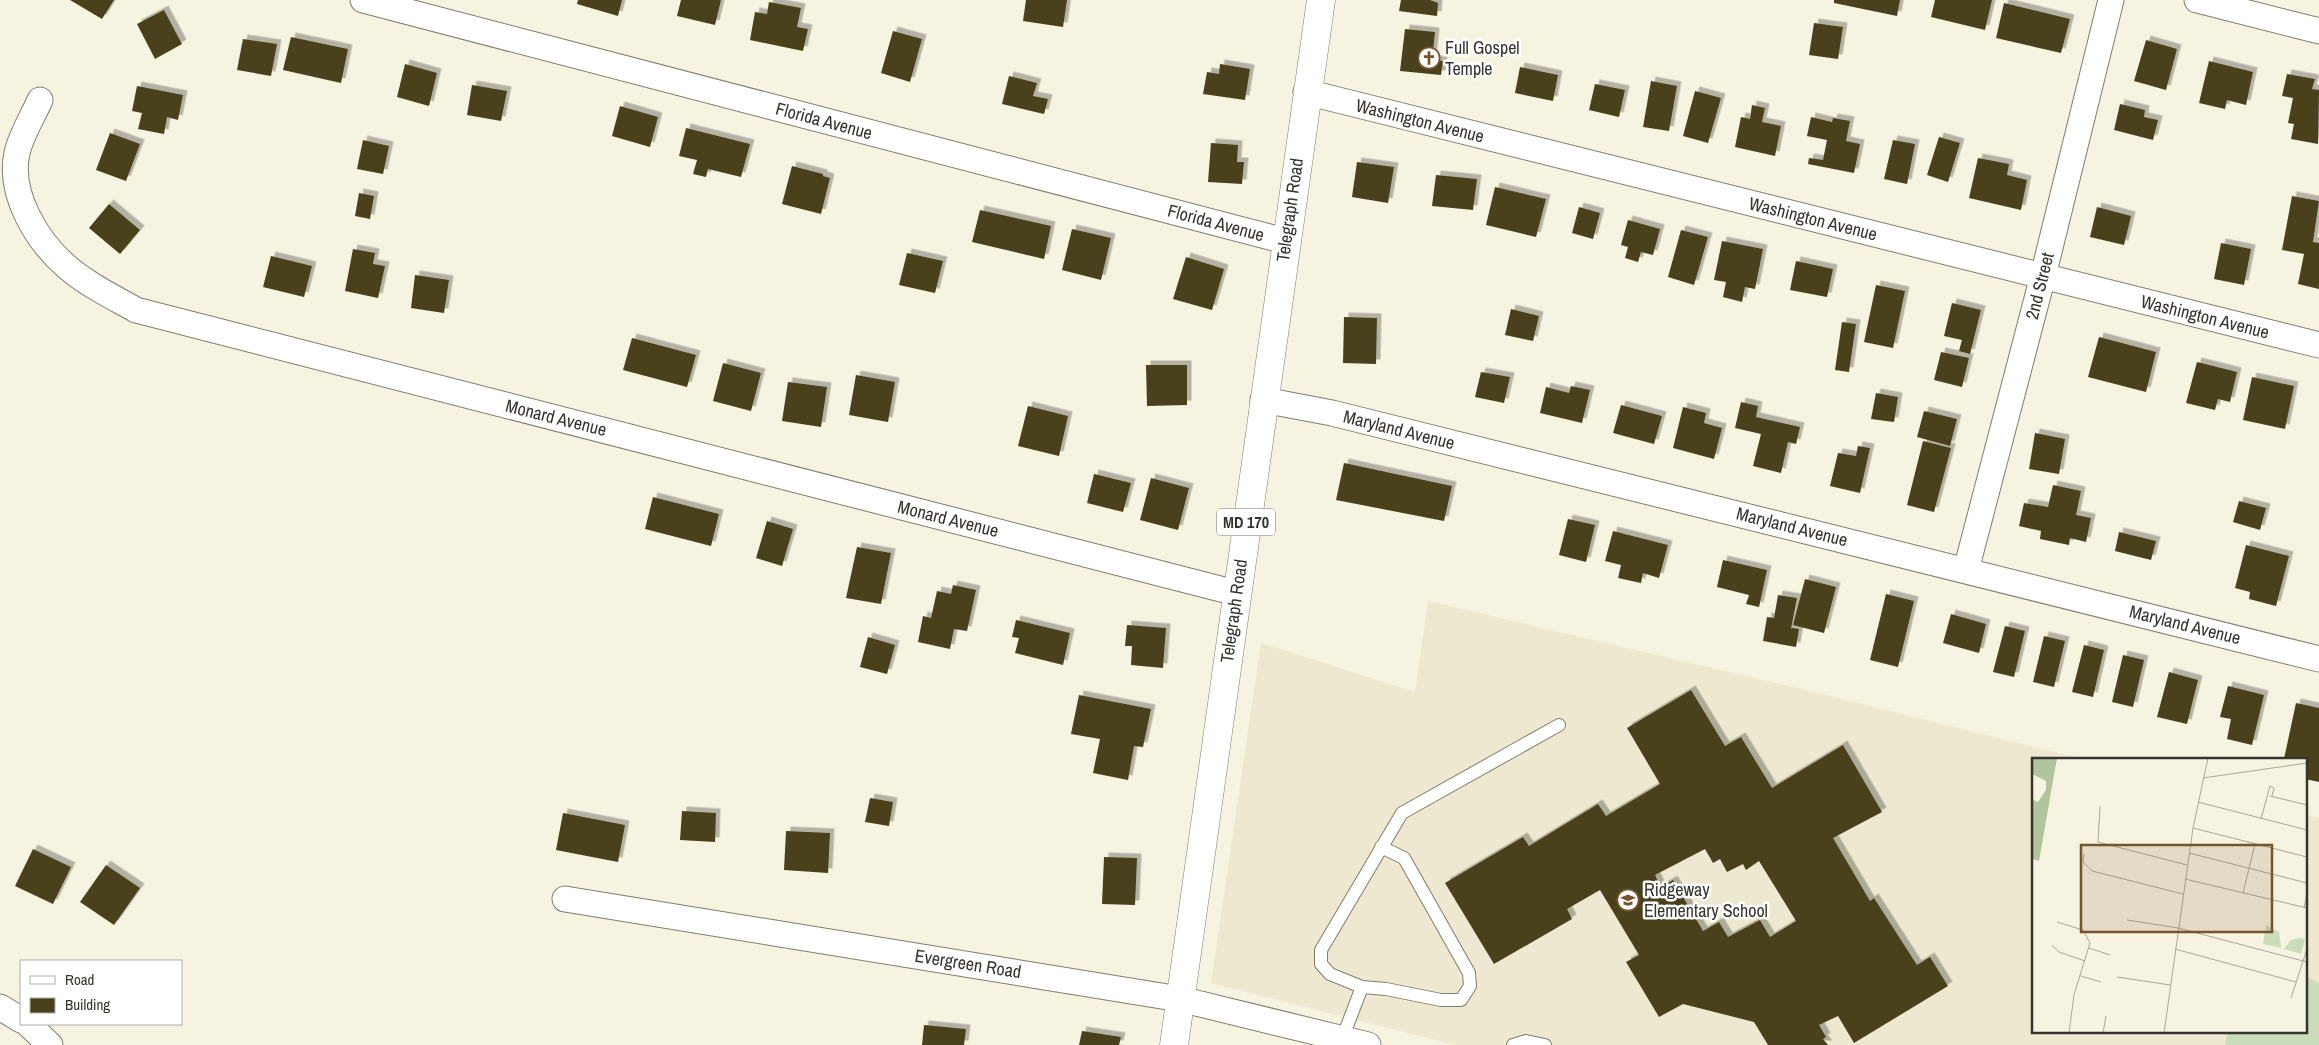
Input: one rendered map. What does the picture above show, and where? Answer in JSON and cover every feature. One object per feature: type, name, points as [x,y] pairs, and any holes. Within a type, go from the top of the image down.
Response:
[{"type":"main road","name":"Telegraph Road","points":[[1174,1045],[1285,241],[1321,0]]},
{"type":"street","name":"Florida Avenue","points":[[363,0],[1285,241]]},
{"type":"street","name":"2nd Street","points":[[1966,570],[2043,276],[2111,0]]},
{"type":"street","points":[[2197,0],[2319,31]]},
{"type":"street","name":"Washington Avenue","points":[[1306,92],[2319,346]]},
{"type":"street","name":"Monard Avenue","points":[[40,100],[17,152],[15,177],[23,204],[39,236],[68,267],[98,288],[136,310],[1236,593]]},
{"type":"street","name":"Maryland Avenue","points":[[1263,400],[1332,413],[2319,659]]},
{"type":"street","name":"Evergreen Road","points":[[565,898],[1180,998],[1368,1045]]},
{"type":"street","points":[[0,1007],[20,1019]]},
{"type":"street","points":[[29,1025],[50,1045]]},
{"type":"lane","points":[[1381,848],[1404,858],[1468,973],[1470,986],[1461,1000],[1441,1000],[1386,989],[1362,987],[1330,974],[1321,964],[1321,950],[1381,848],[1402,813],[1559,725]]},
{"type":"lane","points":[[1342,1038],[1362,987]]},
{"type":"lane","points":[[1513,1045],[1526,1041],[1545,1045]]},
{"type":"shaded area","name":"Ridgeway Elementary School","points":[[1428,601],[1814,692],[2078,758],[2032,758],[2032,1032],[2306,1032],[2306,814],[2319,818],[2319,1045],[1456,1045],[1211,983],[1261,643],[1415,692]]},
{"type":"green space","points":[[2306,976],[2319,983],[2319,1045],[2225,1045],[2228,1032],[2306,1032]]},
{"type":"building","points":[[70,0],[114,0],[102,19]]},
{"type":"building","points":[[578,0],[622,0],[618,16],[577,4]]},
{"type":"building","points":[[681,0],[721,0],[715,25],[677,16]]},
{"type":"building","points":[[1026,0],[1067,0],[1063,27],[1023,21]]},
{"type":"building","points":[[1401,0],[1430,0],[1438,3],[1437,16],[1399,11]]},
{"type":"building","points":[[1834,0],[1900,0],[1897,16],[1834,3]]},
{"type":"building","points":[[1935,0],[1992,0],[1985,30],[1931,17]]},
{"type":"building","points":[[769,2],[801,8],[797,27],[808,29],[803,51],[750,40],[755,12],[767,14]]},
{"type":"building","points":[[2004,3],[2070,19],[2061,53],[1996,38]]},
{"type":"building","points":[[164,10],[182,44],[155,59],[137,24]]},
{"type":"building","points":[[1814,23],[1843,27],[1838,59],[1809,55]]},
{"type":"building","points":[[1405,29],[1435,32],[1432,60],[1443,61],[1441,75],[1400,71]]},
{"type":"building","points":[[893,31],[922,39],[910,82],[881,73]]},
{"type":"building","points":[[291,37],[348,49],[341,83],[283,70]]},
{"type":"building","points":[[243,39],[277,44],[271,76],[237,70]]},
{"type":"building","points":[[2146,40],[2177,49],[2166,90],[2134,81]]},
{"type":"building","points":[[2209,61],[2253,72],[2246,105],[2227,100],[2225,109],[2199,103]]},
{"type":"building","points":[[405,64],[437,73],[429,106],[397,97]]},
{"type":"building","points":[[1220,64],[1250,69],[1245,100],[1203,94],[1207,72],[1219,74]]},
{"type":"building","points":[[1520,67],[1558,75],[1553,101],[1515,93]]},
{"type":"building","points":[[2287,74],[2315,79],[2312,89],[2319,90],[2318,144],[2291,139],[2294,124],[2288,123],[2293,98],[2282,96]]},
{"type":"building","points":[[1009,76],[1037,83],[1033,96],[1048,99],[1044,114],[1002,104]]},
{"type":"building","points":[[1651,81],[1677,86],[1669,131],[1643,127]]},
{"type":"building","points":[[1595,84],[1625,90],[1619,117],[1589,110]]},
{"type":"building","points":[[472,85],[507,91],[501,121],[467,115]]},
{"type":"building","points":[[137,86],[183,95],[178,120],[167,117],[164,134],[138,129],[142,113],[132,111]]},
{"type":"building","points":[[1695,91],[1721,98],[1708,143],[1683,136]]},
{"type":"building","points":[[2120,104],[2145,110],[2144,117],[2158,120],[2153,140],[2114,130]]},
{"type":"building","points":[[1752,105],[1765,108],[1762,122],[1781,126],[1775,156],[1735,147],[1741,117],[1750,119]]},
{"type":"building","points":[[620,106],[658,117],[650,147],[612,136]]},
{"type":"building","points":[[1811,117],[1832,122],[1833,118],[1850,121],[1846,141],[1860,144],[1854,173],[1808,164],[1809,158],[1823,160],[1827,140],[1807,136]]},
{"type":"building","points":[[686,128],[750,144],[741,177],[708,169],[706,177],[693,174],[697,160],[679,156]]},
{"type":"building","points":[[110,133],[140,144],[126,181],[96,170]]},
{"type":"building","points":[[1939,137],[1960,143],[1948,182],[1927,175]]},
{"type":"building","points":[[363,140],[389,146],[383,174],[357,169]]},
{"type":"building","points":[[1893,140],[1915,144],[1907,184],[1884,179]]},
{"type":"building","points":[[1211,143],[1238,145],[1237,162],[1244,162],[1242,184],[1208,182]]},
{"type":"building","points":[[1978,158],[2009,164],[2007,175],[2027,180],[2021,210],[1969,198]]},
{"type":"building","points":[[1357,162],[1394,167],[1388,203],[1352,197]]},
{"type":"building","points":[[792,166],[823,174],[823,176],[830,178],[821,214],[782,204]]},
{"type":"building","points":[[1436,175],[1477,179],[1473,210],[1432,206]]},
{"type":"building","points":[[1495,187],[1546,199],[1536,237],[1486,225]]},
{"type":"building","points":[[359,193],[374,196],[370,219],[355,216]]},
{"type":"building","points":[[2292,196],[2319,201],[2313,242],[2319,243],[2319,289],[2298,284],[2304,254],[2282,250]]},
{"type":"building","points":[[109,204],[140,230],[120,254],[89,228]]},
{"type":"building","points":[[1579,207],[1600,213],[1593,239],[1572,233]]},
{"type":"building","points":[[2097,207],[2131,216],[2124,245],[2090,237]]},
{"type":"building","points":[[980,210],[1051,226],[1044,259],[972,242]]},
{"type":"building","points":[[1628,220],[1660,229],[1653,255],[1641,252],[1638,262],[1625,258],[1628,247],[1621,245]]},
{"type":"building","points":[[1072,229],[1111,238],[1101,280],[1062,270]]},
{"type":"building","points":[[1681,230],[1708,237],[1694,285],[1668,277]]},
{"type":"building","points":[[1722,241],[1763,249],[1755,289],[1745,287],[1742,302],[1723,297],[1726,282],[1714,280]]},
{"type":"building","points":[[2221,243],[2251,249],[2244,285],[2214,279]]},
{"type":"building","points":[[353,249],[375,253],[373,264],[385,266],[378,298],[345,291]]},
{"type":"building","points":[[907,253],[943,261],[935,293],[899,285]]},
{"type":"building","points":[[271,256],[312,266],[304,297],[263,287]]},
{"type":"building","points":[[1186,257],[1224,269],[1212,310],[1173,299]]},
{"type":"building","points":[[1796,261],[1833,269],[1827,297],[1790,290]]},
{"type":"building","points":[[415,275],[449,280],[444,313],[411,308]]},
{"type":"building","points":[[1876,285],[1905,291],[1893,348],[1864,342]]},
{"type":"building","points":[[1952,303],[1981,310],[1970,354],[1959,351],[1962,340],[1944,336]]},
{"type":"building","points":[[1511,309],[1539,316],[1533,341],[1505,335]]},
{"type":"building","points":[[1344,317],[1377,318],[1376,364],[1343,363]]},
{"type":"building","points":[[1842,322],[1856,324],[1849,372],[1835,370]]},
{"type":"building","points":[[2099,337],[2156,352],[2146,392],[2088,377]]},
{"type":"building","points":[[632,338],[696,355],[687,387],[623,370]]},
{"type":"building","points":[[1941,352],[1969,358],[1962,387],[1934,380]]},
{"type":"building","points":[[2197,362],[2237,372],[2230,402],[2218,399],[2215,410],[2186,403]]},
{"type":"building","points":[[723,363],[761,373],[751,411],[713,401]]},
{"type":"building","points":[[1146,365],[1187,365],[1187,405],[1147,406]]},
{"type":"building","points":[[1481,372],[1510,377],[1504,403],[1475,397]]},
{"type":"building","points":[[856,375],[895,382],[888,422],[849,415]]},
{"type":"building","points":[[2252,377],[2294,386],[2285,429],[2243,420]]},
{"type":"building","points":[[788,382],[827,387],[821,427],[782,421]]},
{"type":"building","points":[[1571,386],[1590,390],[1582,423],[1540,413],[1546,387],[1569,393]]},
{"type":"building","points":[[1876,393],[1898,397],[1894,422],[1871,419]]},
{"type":"building","points":[[1741,402],[1758,406],[1756,417],[1800,427],[1796,444],[1788,442],[1781,473],[1753,466],[1761,434],[1735,428]]},
{"type":"building","points":[[1621,405],[1662,416],[1654,444],[1613,433]]},
{"type":"building","points":[[1028,406],[1068,416],[1059,456],[1018,446]]},
{"type":"building","points":[[1683,407],[1706,413],[1704,423],[1722,428],[1714,459],[1673,448]]},
{"type":"building","points":[[1924,411],[1957,419],[1950,446],[1917,437]]},
{"type":"building","points":[[2035,433],[2065,439],[2059,474],[2029,469]]},
{"type":"building","points":[[1923,441],[1951,448],[1934,512],[1907,505]]},
{"type":"building","points":[[1858,446],[1870,448],[1860,493],[1830,486],[1838,453],[1856,456]]},
{"type":"building","points":[[1344,463],[1452,486],[1444,521],[1336,500]]},
{"type":"building","points":[[1094,474],[1131,483],[1123,512],[1087,503]]},
{"type":"building","points":[[1151,478],[1189,488],[1178,530],[1140,520]]},
{"type":"building","points":[[2053,485],[2081,491],[2076,515],[2091,518],[2086,542],[2070,538],[2069,545],[2040,539],[2041,531],[2019,526],[2024,503],[2048,507]]},
{"type":"building","points":[[653,497],[719,514],[711,546],[645,529]]},
{"type":"building","points":[[2239,501],[2266,508],[2260,530],[2233,522]]},
{"type":"building","points":[[1568,519],[1595,525],[1586,562],[1559,555]]},
{"type":"building","points":[[767,521],[793,529],[782,566],[756,558]]},
{"type":"building","points":[[1613,531],[1668,545],[1659,578],[1643,573],[1641,583],[1618,578],[1621,565],[1605,561]]},
{"type":"building","points":[[2119,532],[2156,541],[2151,560],[2115,551]]},
{"type":"building","points":[[2246,545],[2289,556],[2276,606],[2249,599],[2250,592],[2235,588]]},
{"type":"building","points":[[857,547],[891,553],[881,604],[846,598]]},
{"type":"building","points":[[1723,560],[1767,570],[1759,607],[1746,604],[1749,595],[1717,587]]},
{"type":"building","points":[[1805,579],[1836,587],[1824,633],[1793,625]]},
{"type":"building","points":[[953,585],[976,590],[967,631],[954,629],[950,649],[918,642],[923,616],[931,618],[937,591],[951,594]]},
{"type":"building","points":[[1886,594],[1914,601],[1898,667],[1870,660]]},
{"type":"building","points":[[1778,595],[1797,598],[1791,629],[1799,629],[1796,647],[1763,641],[1767,617],[1774,618]]},
{"type":"building","points":[[1951,614],[1986,624],[1979,653],[1943,643]]},
{"type":"building","points":[[1016,620],[1070,633],[1063,665],[1015,653],[1019,638],[1012,637]]},
{"type":"building","points":[[1127,625],[1166,628],[1163,668],[1131,665],[1132,646],[1125,646]]},
{"type":"building","points":[[2005,626],[2025,631],[2014,677],[1993,672]]},
{"type":"building","points":[[2044,636],[2065,641],[2054,687],[2033,682]]},
{"type":"building","points":[[868,637],[895,645],[887,674],[860,667]]},
{"type":"building","points":[[2084,645],[2104,650],[2093,697],[2072,692]]},
{"type":"building","points":[[2123,655],[2144,660],[2133,707],[2112,702]]},
{"type":"building","points":[[2169,672],[2198,680],[2187,724],[2157,717]]},
{"type":"building","points":[[2228,686],[2264,695],[2252,745],[2227,739],[2231,719],[2220,717]]},
{"type":"building","points":[[1691,690],[1725,746],[1741,737],[1772,788],[1843,745],[1882,812],[1833,838],[1870,901],[1874,898],[1917,965],[1930,957],[1948,986],[1854,1043],[1838,1016],[1819,1025],[1826,1037],[1823,1039],[1828,1045],[1768,1045],[1754,1022],[1683,1004],[1659,1017],[1626,962],[1639,955],[1600,890],[1567,909],[1572,919],[1494,964],[1445,883],[1523,837],[1529,846],[1598,804],[1606,816],[1660,784],[1627,728]],"holes":[[[1705,849],[1713,863],[1720,859],[1727,872],[1743,864],[1746,870],[1759,861],[1796,921],[1770,937],[1760,920],[1728,937],[1719,922],[1703,931],[1673,880],[1661,887],[1655,875]]]},
{"type":"building","points":[[1079,695],[1151,709],[1143,747],[1134,746],[1128,780],[1093,773],[1100,739],[1071,734]]},
{"type":"building","points":[[2296,703],[2319,708],[2319,782],[2306,779],[2306,758],[2284,758]]},
{"type":"building","points":[[870,798],[893,802],[889,826],[865,822]]},
{"type":"building","points":[[682,811],[716,813],[715,842],[680,840]]},
{"type":"building","points":[[563,813],[625,825],[618,862],[556,850]]},
{"type":"building","points":[[786,831],[830,833],[828,873],[784,870]]},
{"type":"building","points":[[33,849],[71,867],[53,904],[15,886]]},
{"type":"building","points":[[1104,857],[1137,858],[1135,905],[1102,904]]},
{"type":"building","points":[[106,865],[140,888],[114,925],[80,902]]},
{"type":"building","points":[[924,1025],[966,1029],[964,1045],[922,1045]]},
{"type":"building","points":[[1082,1031],[1121,1037],[1119,1045],[1079,1045]]},
{"type":"place","name":"Full Gospel Temple","points":[[1429,58]]},
{"type":"place","name":"Ridgeway Elementary School","points":[[1628,900]]}]
